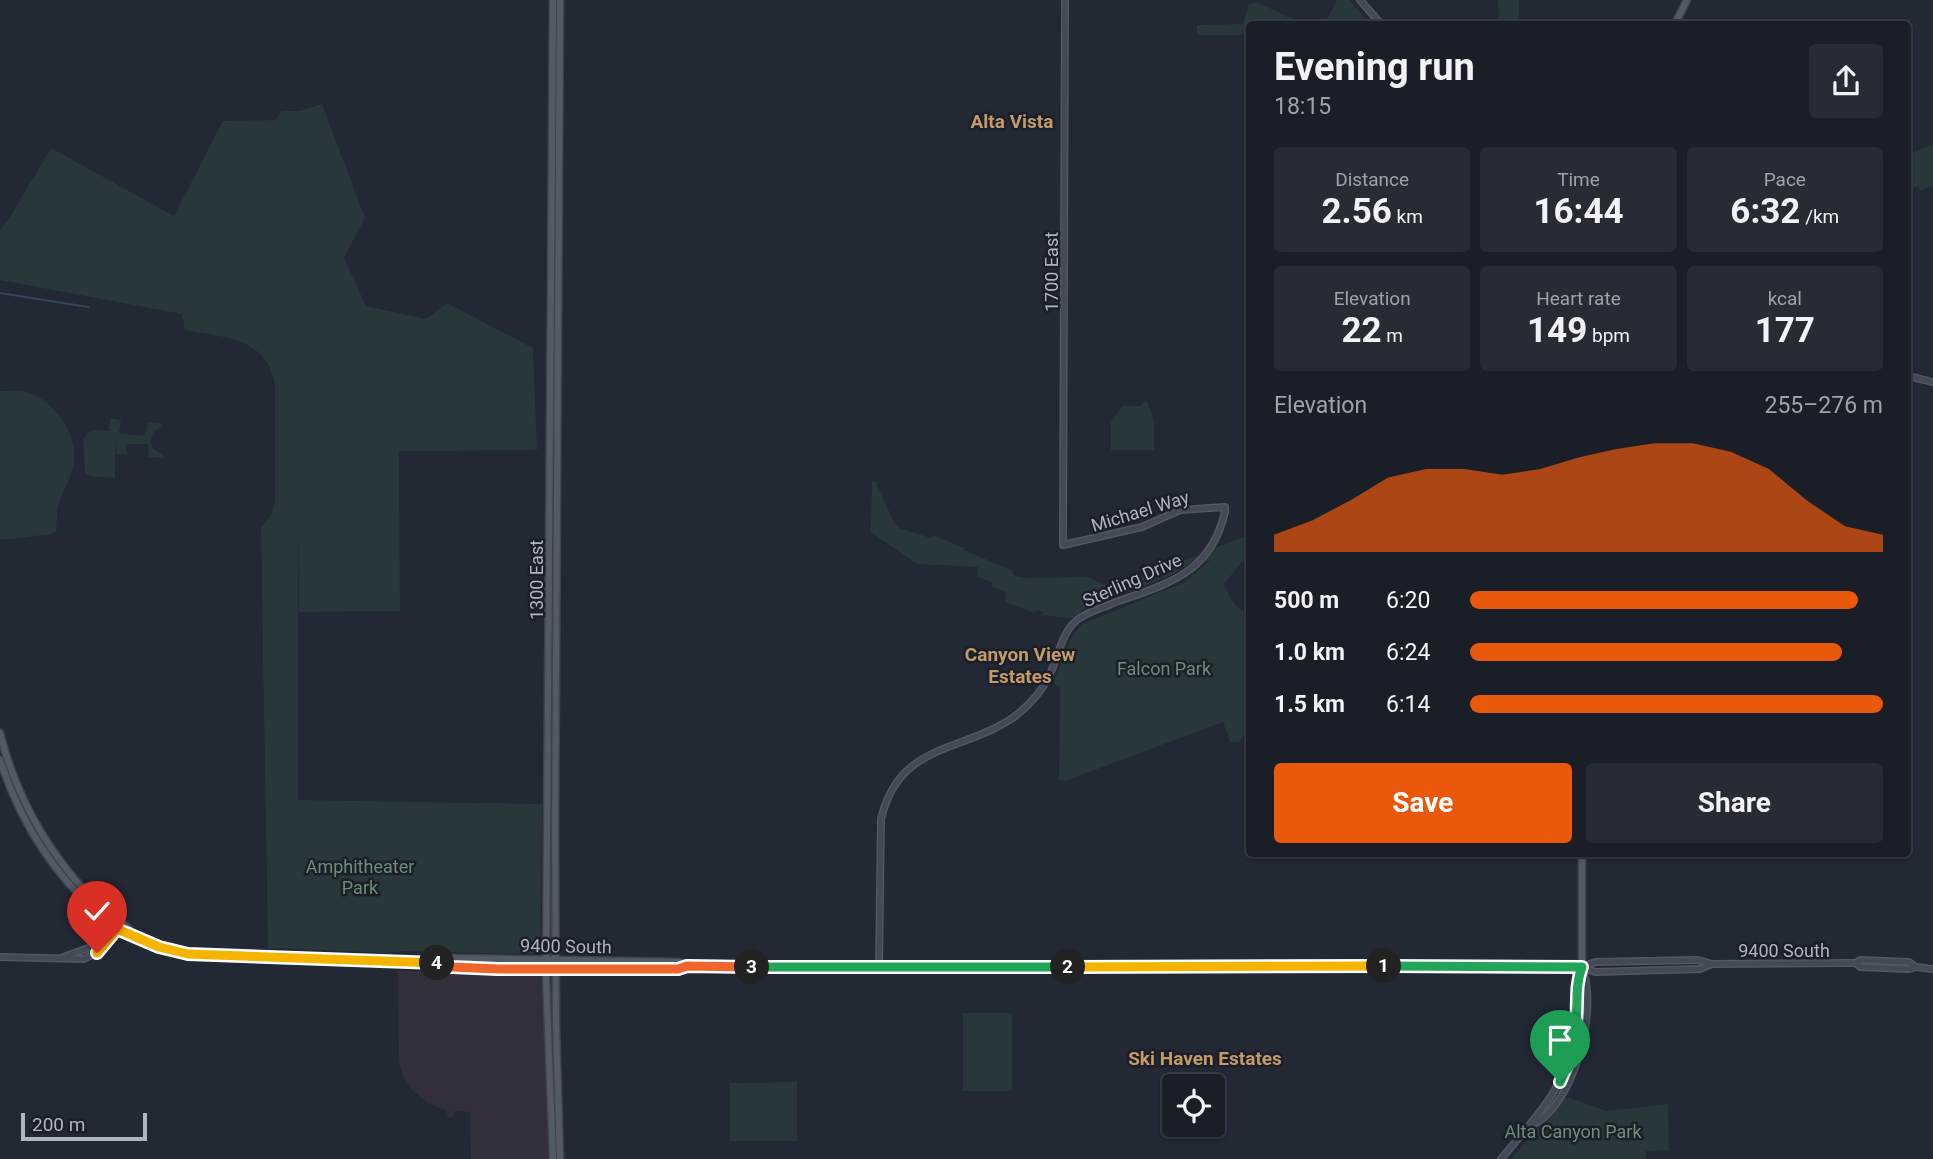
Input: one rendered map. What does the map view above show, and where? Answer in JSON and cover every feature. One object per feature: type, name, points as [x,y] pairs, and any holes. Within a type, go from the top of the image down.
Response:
[{"type":"main road","name":"1300 East","points":[[553,0],[547,970],[554,1159]]},
{"type":"main road","name":"1300 East","points":[[560,0],[556,960],[560,1159]]},
{"type":"main road","points":[[1676,21],[1687,0]]},
{"type":"main road","name":"9400 South","points":[[0,733],[18,788],[45,839],[81,886],[128,925],[135,936]]},
{"type":"main road","points":[[0,760],[16,803],[39,845],[74,890],[114,927]]},
{"type":"main road","points":[[1582,857],[1582,967]]},
{"type":"main road","name":"9400 South","points":[[114,927],[167,949],[204,955],[444,963],[452,967],[547,970],[678,969],[687,966],[1582,967]]},
{"type":"main road","name":"9400 South","points":[[444,963],[452,958],[679,962],[687,966]]},
{"type":"street","name":"1700 East","points":[[1063,545],[1065,0]]},
{"type":"street","points":[[1360,0],[1378,21]]},
{"type":"street","points":[[1911,377],[1933,382]]},
{"type":"street","name":"Michael Way","points":[[1063,545],[1142,527],[1180,510],[1225,507]]},
{"type":"street","name":"Sterling Drive","points":[[879,967],[881,819],[887,799],[901,776],[931,753],[996,727],[1024,709],[1047,681],[1067,631],[1079,619],[1179,578],[1195,568],[1215,542],[1225,507]]},
{"type":"street","points":[[0,957],[61,958],[90,947],[119,920]]},
{"type":"street","name":"9400 South","points":[[1582,967],[1594,962],[1699,960],[1712,964],[1856,963],[1860,967],[1933,969]]},
{"type":"street","name":"9400 South","points":[[1582,967],[1595,972],[1607,972],[1700,969],[1712,964]]},
{"type":"street","points":[[1501,1159],[1529,1126],[1542,1119],[1556,1102],[1577,1059],[1586,1016],[1587,979],[1582,967]]},
{"type":"shaded area","points":[[395,971],[535,974],[541,977],[549,1084],[551,1159],[471,1159],[470,1112],[455,1111],[453,1117],[448,1117],[446,1110],[429,1104],[412,1090],[403,1076],[399,1060],[398,975]]},
{"type":"green space","points":[[1337,0],[1350,0],[1367,21],[1326,21]]},
{"type":"green space","points":[[1498,0],[1519,0],[1519,21],[1499,21]]},
{"type":"green space","points":[[1257,2],[1296,21],[1246,21],[1246,35],[1197,35],[1197,25],[1243,24],[1249,4]]},
{"type":"green space","name":"Amphitheater Park","points":[[322,104],[365,218],[344,258],[366,306],[426,319],[447,303],[533,348],[537,450],[399,451],[400,611],[299,612],[298,519],[298,800],[542,804],[540,952],[536,954],[404,951],[386,953],[277,948],[268,950],[261,528],[272,513],[275,501],[275,385],[270,369],[263,357],[242,343],[185,330],[182,314],[0,280],[0,230],[51,148],[174,216],[223,121],[275,120],[282,111],[299,111]]},
{"type":"green space","points":[[1933,145],[1933,186],[1920,191],[1918,186],[1911,189],[1911,153]]},
{"type":"green space","points":[[0,391],[24,391],[36,396],[61,418],[71,438],[74,449],[73,465],[57,511],[56,532],[52,534],[0,540]]},
{"type":"green space","points":[[1147,402],[1154,420],[1154,450],[1111,450],[1111,422],[1122,406],[1141,406]]},
{"type":"green space","points":[[110,418],[121,420],[119,433],[145,436],[148,422],[161,423],[151,442],[154,449],[163,454],[163,458],[149,457],[148,444],[126,444],[127,454],[117,455],[115,443],[115,478],[85,474],[83,438],[87,433],[96,430],[109,431]]},
{"type":"green space","name":"Falcon Park","points":[[875,481],[899,528],[931,538],[933,535],[1024,578],[1087,577],[1106,585],[1155,574],[1168,565],[1246,536],[1246,560],[1224,584],[1236,605],[1246,612],[1246,732],[1239,742],[1230,742],[1223,722],[1065,781],[1059,780],[1060,687],[1053,683],[1071,638],[1082,624],[1185,582],[1210,560],[1190,564],[1169,576],[1083,610],[1072,618],[1042,615],[1043,612],[1036,610],[1035,613],[1005,602],[1006,592],[992,587],[992,582],[977,577],[978,567],[917,564],[871,532],[872,482]]},
{"type":"green space","points":[[963,1013],[1012,1013],[1012,1091],[963,1091]]},
{"type":"green space","points":[[797,1082],[797,1141],[730,1141],[730,1083]]},
{"type":"green space","name":"Alta Canyon Park","points":[[1564,1098],[1606,1111],[1668,1104],[1669,1150],[1646,1151],[1646,1159],[1511,1159]]},
{"type":"waterway","points":[[0,293],[88,307]]},
{"type":"district","name":"Alta Vista","points":[[1012,121]]},
{"type":"district","name":"Canyon View Estates","points":[[1020,665]]},
{"type":"district","name":"Ski Haven Estates","points":[[1205,1058]]},
{"type":"route","points":[[97,953],[117,929],[159,947],[188,954],[444,963],[452,967],[498,969],[678,969],[687,966],[1582,967],[1577,980],[1573,1046],[1560,1082]]}]
